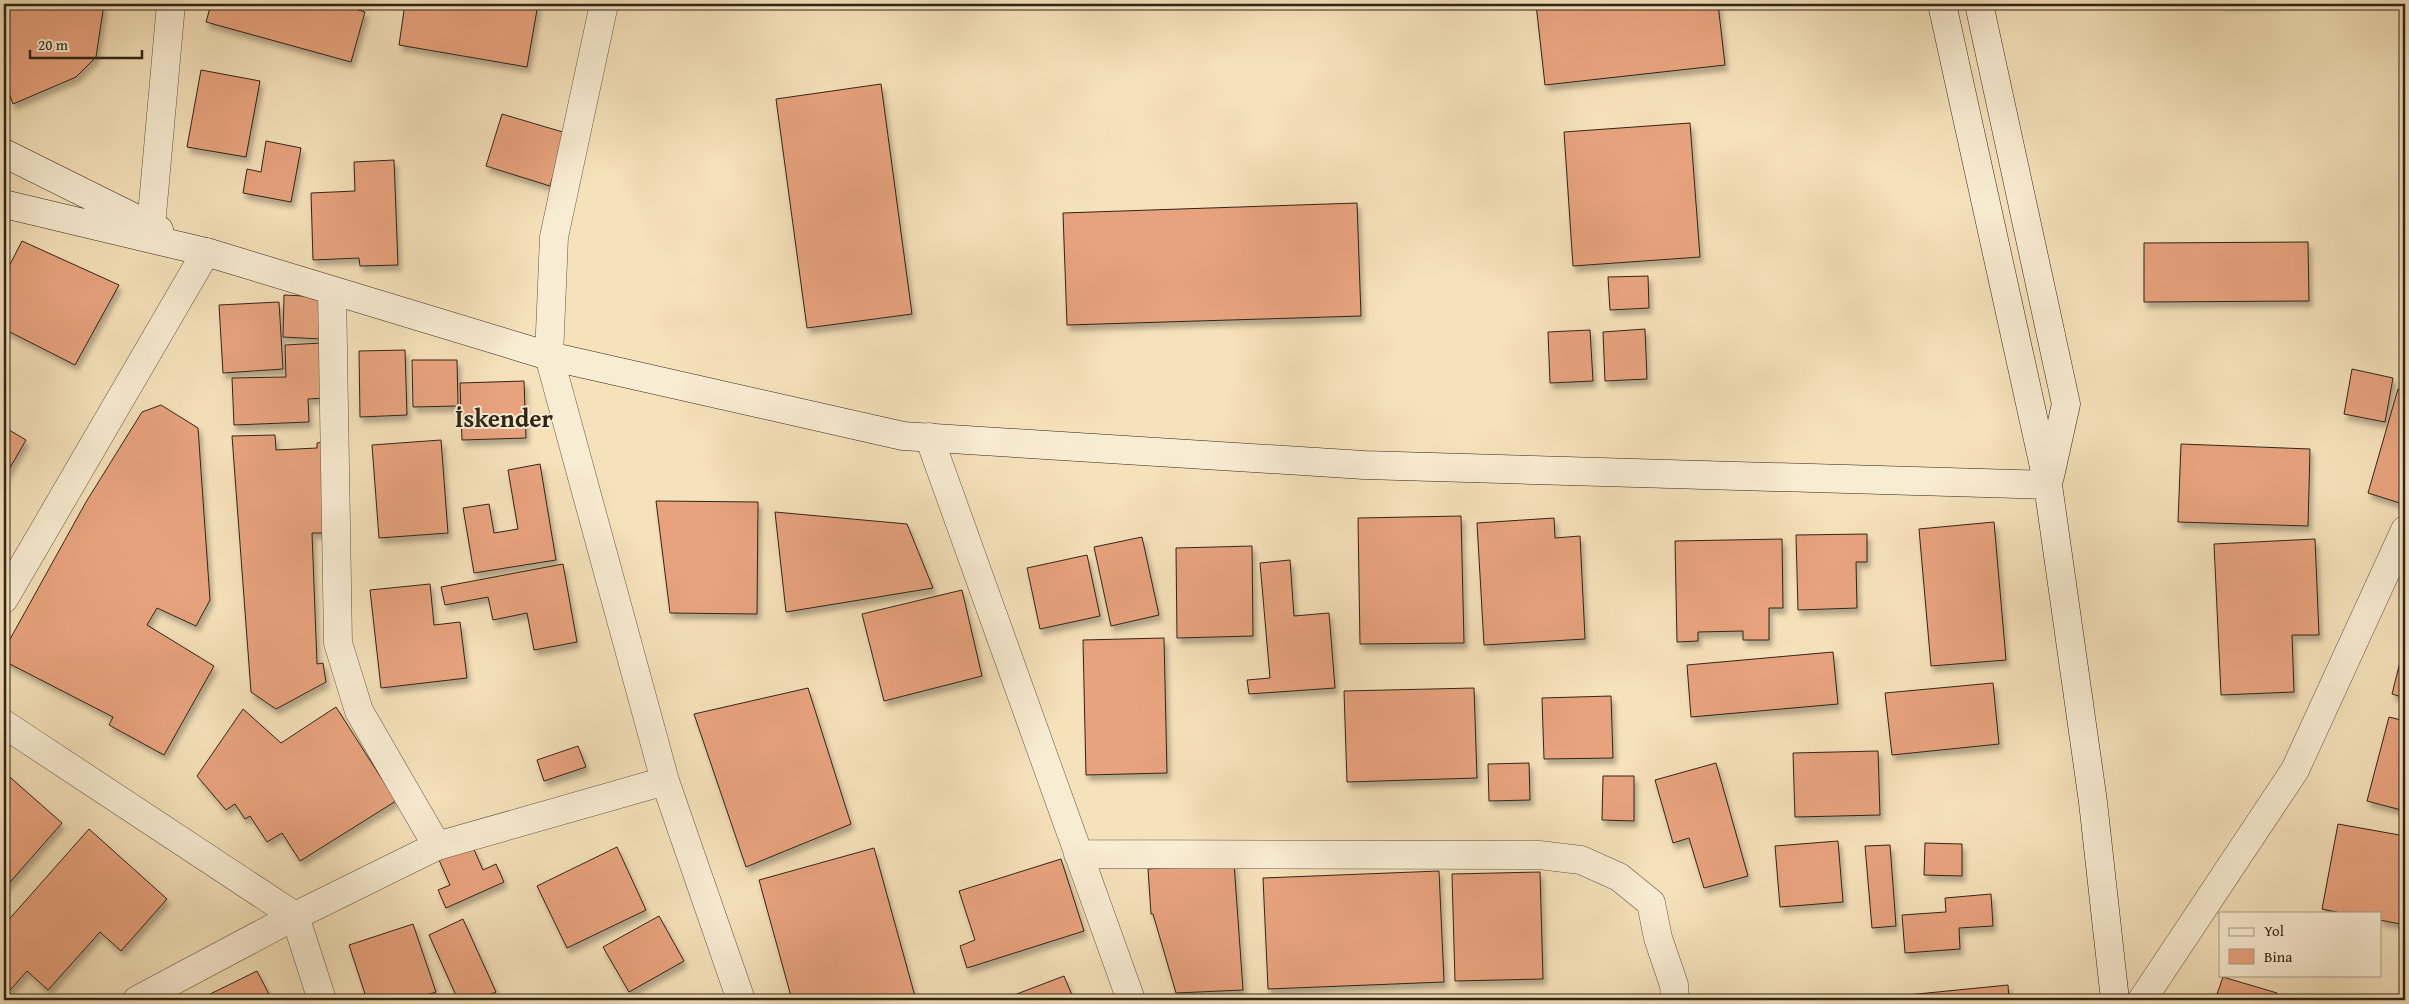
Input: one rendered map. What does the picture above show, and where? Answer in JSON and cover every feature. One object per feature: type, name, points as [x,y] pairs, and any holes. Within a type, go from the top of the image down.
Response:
[{"type":"street","points":[[151,226],[170,4]]},
{"type":"street","points":[[604,4],[554,237],[549,356],[665,780],[741,1000]]},
{"type":"street","points":[[1942,4],[2048,485],[2093,802],[2115,1000]]},
{"type":"street","points":[[1979,4],[2066,404],[2048,485]]},
{"type":"street","points":[[4,153],[206,252]]},
{"type":"street","points":[[4,204],[206,252],[549,356],[902,436],[1364,465],[2048,485]]},
{"type":"street","points":[[4,599],[206,252]]},
{"type":"street","points":[[332,291],[338,642],[359,711],[437,846]]},
{"type":"street","points":[[929,437],[1131,1000]]},
{"type":"street","points":[[2142,1000],[2295,770],[2405,530]]},
{"type":"street","points":[[4,724],[295,916],[322,1000]]},
{"type":"street","points":[[137,1000],[295,916],[437,846],[665,780]]},
{"type":"street","points":[[1078,854],[1530,855],[1581,860],[1620,877],[1651,903],[1658,938],[1674,985],[1675,1000]]},
{"type":"building","points":[[4,4],[104,4],[96,57],[76,77],[13,104],[4,79]]},
{"type":"building","points":[[211,4],[347,4],[346,6],[365,12],[351,62],[206,22]]},
{"type":"building","points":[[405,4],[538,4],[527,67],[399,45]]},
{"type":"building","points":[[1536,4],[1718,4],[1725,65],[1545,85]]},
{"type":"building","points":[[2220,4],[2278,4],[2220,5]]},
{"type":"building","points":[[201,70],[260,81],[246,157],[187,147]]},
{"type":"building","points":[[881,84],[912,314],[807,328],[776,99]]},
{"type":"building","points":[[502,114],[566,133],[550,186],[486,166]]},
{"type":"building","points":[[1690,123],[1700,257],[1573,266],[1564,132]]},
{"type":"building","points":[[266,141],[301,148],[291,202],[243,193],[247,169],[261,172]]},
{"type":"building","points":[[394,160],[398,265],[360,266],[359,258],[313,260],[311,193],[355,191],[354,162]]},
{"type":"building","points":[[1357,203],[1361,316],[1067,325],[1063,213]]},
{"type":"building","points":[[22,241],[119,285],[75,365],[4,329],[4,276]]},
{"type":"building","points":[[2308,242],[2309,301],[2144,302],[2144,243]]},
{"type":"building","points":[[1648,276],[1649,308],[1610,310],[1608,277]]},
{"type":"building","points":[[284,295],[323,297],[322,339],[283,337]]},
{"type":"building","points":[[279,302],[283,369],[223,373],[219,305]]},
{"type":"building","points":[[1645,329],[1647,379],[1605,381],[1603,332]]},
{"type":"building","points":[[1590,330],[1593,381],[1550,383],[1548,332]]},
{"type":"building","points":[[322,343],[324,398],[308,399],[309,422],[234,425],[232,378],[286,377],[285,345]]},
{"type":"building","points":[[405,350],[407,415],[360,417],[359,351]]},
{"type":"building","points":[[412,360],[457,360],[458,406],[413,407]]},
{"type":"building","points":[[2352,369],[2393,378],[2385,422],[2344,414]]},
{"type":"building","points":[[524,381],[526,438],[462,440],[460,383]]},
{"type":"building","points":[[2398,389],[2405,391],[2405,496],[2403,504],[2368,493]]},
{"type":"building","points":[[161,405],[198,428],[210,600],[196,626],[157,608],[147,625],[214,666],[164,755],[109,725],[113,717],[4,661],[4,650],[86,502],[142,412]]},
{"type":"building","points":[[4,427],[26,440],[4,478]]},
{"type":"building","points":[[275,435],[276,450],[317,448],[317,443],[325,442],[328,533],[312,533],[317,664],[323,663],[326,682],[276,709],[251,692],[232,436]]},
{"type":"building","points":[[441,440],[448,533],[379,538],[372,445]]},
{"type":"building","points":[[2181,444],[2310,449],[2308,526],[2178,522]]},
{"type":"building","points":[[540,464],[556,560],[474,573],[463,508],[489,504],[494,533],[518,529],[508,470]]},
{"type":"building","points":[[656,501],[758,502],[757,614],[670,613]]},
{"type":"building","points":[[775,512],[907,524],[933,588],[786,612]]},
{"type":"building","points":[[1461,516],[1464,643],[1360,644],[1358,518]]},
{"type":"building","points":[[1554,518],[1555,538],[1580,536],[1585,639],[1484,645],[1477,523]]},
{"type":"building","points":[[1994,522],[2006,660],[1931,666],[1919,529]]},
{"type":"building","points":[[1867,534],[1867,562],[1856,562],[1857,608],[1798,610],[1796,535]]},
{"type":"building","points":[[1142,537],[1159,615],[1111,626],[1094,547]]},
{"type":"building","points":[[1782,539],[1783,608],[1769,608],[1769,640],[1743,640],[1743,631],[1698,632],[1698,641],[1677,642],[1675,541]]},
{"type":"building","points":[[2315,539],[2319,635],[2292,635],[2294,692],[2221,695],[2214,544]]},
{"type":"building","points":[[1252,546],[1253,636],[1177,638],[1176,548]]},
{"type":"building","points":[[1087,555],[1100,616],[1040,629],[1027,568]]},
{"type":"building","points":[[1290,560],[1294,616],[1329,613],[1335,688],[1249,694],[1247,680],[1270,678],[1260,563]]},
{"type":"building","points":[[563,564],[577,642],[534,650],[527,613],[493,620],[488,597],[445,605],[441,587]]},
{"type":"building","points":[[430,584],[434,625],[460,622],[467,678],[381,688],[370,590]]},
{"type":"building","points":[[962,590],[982,676],[884,701],[862,614]]},
{"type":"building","points":[[1164,638],[1167,773],[1086,775],[1083,640]]},
{"type":"building","points":[[2405,642],[2405,698],[2392,694]]},
{"type":"building","points":[[1833,652],[1838,704],[1691,717],[1687,665]]},
{"type":"building","points":[[1993,683],[1999,744],[1892,755],[1885,693]]},
{"type":"building","points":[[808,688],[851,824],[746,867],[694,714]]},
{"type":"building","points":[[1474,688],[1477,778],[1347,782],[1344,691]]},
{"type":"building","points":[[1611,696],[1613,758],[1544,759],[1542,698]]},
{"type":"building","points":[[336,707],[396,801],[300,861],[282,833],[267,842],[250,816],[245,819],[235,804],[226,810],[197,776],[243,709],[281,743]]},
{"type":"building","points":[[2389,717],[2405,721],[2405,811],[2367,801]]},
{"type":"building","points":[[578,746],[586,767],[544,781],[537,760]]},
{"type":"building","points":[[1878,751],[1880,815],[1795,817],[1793,753]]},
{"type":"building","points":[[1529,763],[1530,800],[1489,801],[1488,764]]},
{"type":"building","points":[[1716,763],[1748,876],[1704,888],[1689,838],[1673,843],[1655,780]]},
{"type":"building","points":[[4,772],[62,823],[4,889]]},
{"type":"building","points":[[1603,776],[1634,776],[1634,821],[1602,820]]},
{"type":"building","points":[[2338,824],[2405,836],[2405,925],[2382,920],[2382,912],[2336,912],[2322,909]]},
{"type":"building","points":[[89,829],[167,899],[121,951],[100,932],[48,990],[27,971],[4,997],[4,925]]},
{"type":"building","points":[[1838,841],[1843,902],[1780,907],[1775,846]]},
{"type":"building","points":[[1925,843],[1962,844],[1962,876],[1924,875]]},
{"type":"building","points":[[472,845],[483,870],[496,864],[504,882],[446,908],[438,890],[450,885],[439,860]]},
{"type":"building","points":[[1890,845],[1896,926],[1872,928],[1865,846]]},
{"type":"building","points":[[617,847],[646,910],[567,948],[537,886]]},
{"type":"building","points":[[874,848],[916,1000],[792,1000],[759,880]]},
{"type":"building","points":[[1061,859],[1084,931],[967,968],[960,946],[975,940],[959,891]]},
{"type":"building","points":[[1234,863],[1243,990],[1176,993],[1153,914],[1151,914],[1148,869]]},
{"type":"building","points":[[1439,871],[1444,982],[1268,989],[1263,878]]},
{"type":"building","points":[[1540,872],[1543,979],[1455,981],[1452,874]]},
{"type":"building","points":[[1991,894],[1993,926],[1959,928],[1960,949],[1905,953],[1902,915],[1946,912],[1945,898]]},
{"type":"building","points":[[659,916],[684,961],[629,992],[603,947]]},
{"type":"building","points":[[463,919],[496,992],[477,1000],[458,1000],[429,935]]},
{"type":"building","points":[[413,924],[436,992],[411,1000],[367,1000],[349,945]]},
{"type":"building","points":[[257,971],[272,1000],[198,1000]]},
{"type":"building","points":[[1064,976],[1074,1000],[1001,1000]]},
{"type":"building","points":[[2223,977],[2277,993],[2275,1000],[2215,1000]]},
{"type":"building","points":[[2008,985],[2009,1000],[1897,1000],[1897,996]]},
{"type":"district","name":"İskender","points":[[504,418]]}]
